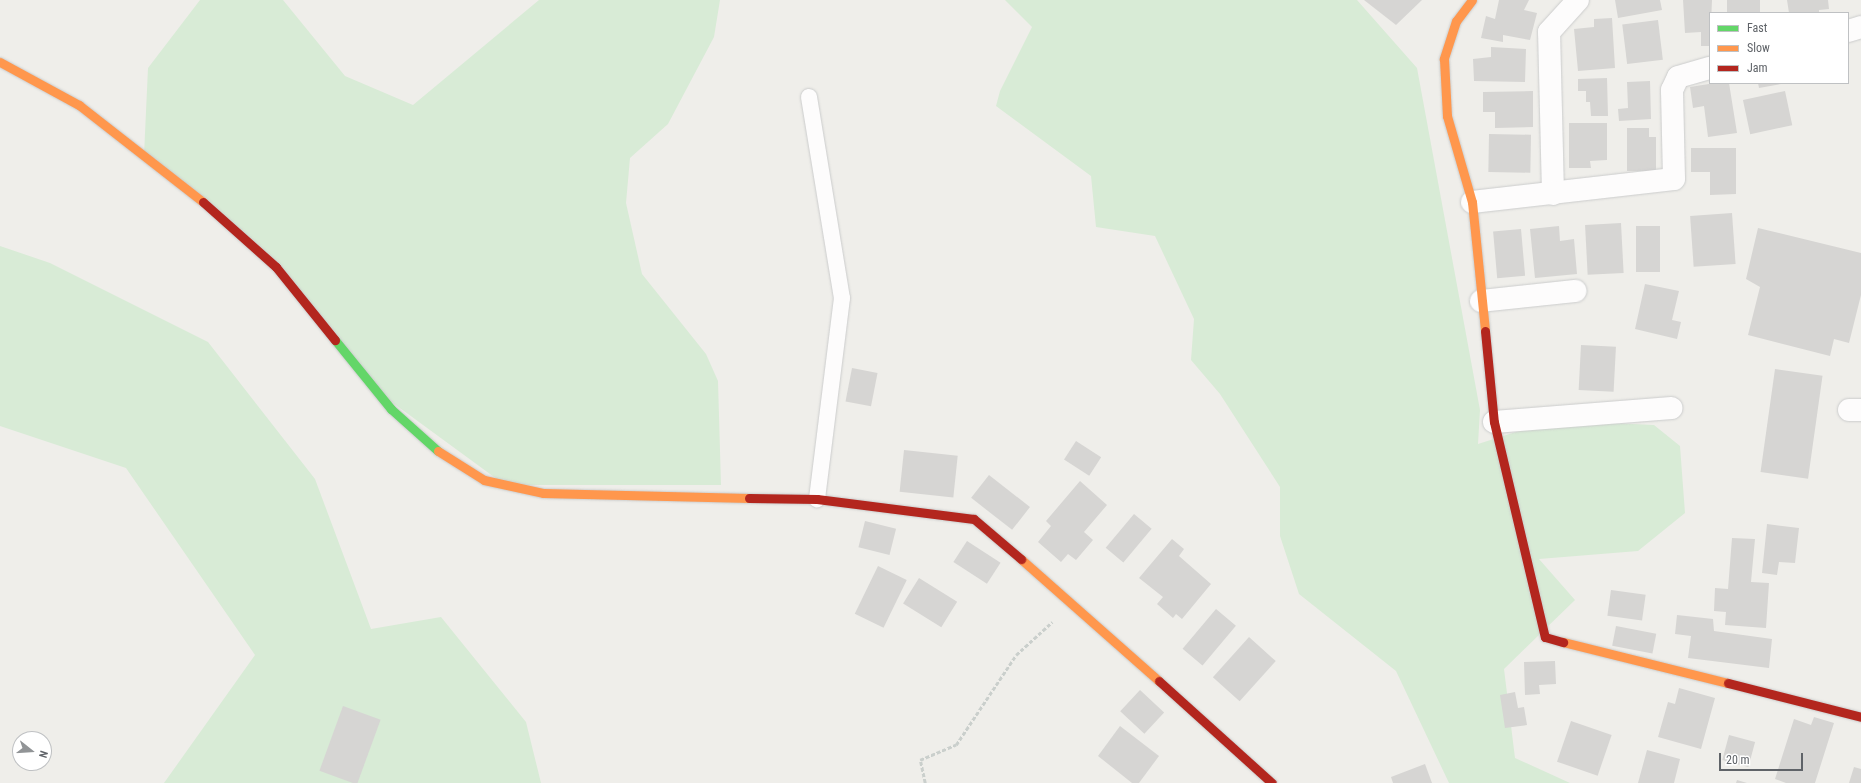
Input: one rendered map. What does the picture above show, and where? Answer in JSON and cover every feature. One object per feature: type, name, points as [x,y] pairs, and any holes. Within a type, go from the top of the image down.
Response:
[{"type":"street","points":[[1472,0],[1456,21],[1444,59],[1447,116],[1472,202],[1494,422],[1545,637],[1861,717]]},
{"type":"street","points":[[1553,194],[1549,32],[1578,0]]},
{"type":"street","points":[[1849,31],[1861,27]]},
{"type":"street","points":[[0,62],[79,105],[185,186],[276,267],[391,409],[439,452],[484,480],[543,493],[817,500],[974,519],[990,531],[1071,605],[1210,724],[1272,783]]},
{"type":"street","points":[[1472,202],[1553,194],[1674,179],[1672,90],[1678,77],[1709,68]]},
{"type":"street","points":[[1481,302],[1575,291]]},
{"type":"street","points":[[1494,422],[1671,408]]},
{"type":"lane","points":[[809,97],[842,298],[817,500]]},
{"type":"path","points":[[925,783],[920,760],[956,745],[1016,655],[1071,605]]},
{"type":"green space","points":[[200,0],[283,0],[345,76],[413,105],[539,0],[720,0],[714,37],[668,124],[630,158],[626,203],[642,274],[706,354],[718,381],[721,485],[505,485],[378,392],[283,276],[144,155],[148,68]]},
{"type":"green space","points":[[1005,0],[1357,0],[1417,68],[1480,410],[1478,444],[1538,425],[1611,423],[1654,425],[1680,446],[1685,513],[1638,551],[1539,559],[1575,600],[1504,669],[1515,758],[1570,783],[1449,783],[1396,671],[1299,594],[1280,536],[1280,487],[1220,394],[1191,360],[1194,319],[1155,236],[1096,227],[1091,176],[996,106],[1000,91],[1032,27]]},
{"type":"green space","points":[[0,246],[50,263],[208,342],[315,479],[371,629],[441,617],[526,722],[541,783],[164,783],[255,655],[126,468],[0,426]]},
{"type":"building","points":[[1364,0],[1422,0],[1396,25]]},
{"type":"building","points":[[1499,0],[1529,0],[1524,10],[1537,13],[1530,40],[1503,35],[1503,42],[1481,38],[1486,16],[1495,19]]},
{"type":"building","points":[[1615,0],[1660,0],[1662,10],[1618,18]]},
{"type":"building","points":[[1683,0],[1712,0],[1711,12],[1709,12],[1709,46],[1701,46],[1701,32],[1685,33]]},
{"type":"building","points":[[1727,0],[1760,0],[1760,12],[1727,12]]},
{"type":"building","points":[[1787,0],[1828,0],[1829,9],[1819,10],[1819,12],[1789,12]]},
{"type":"building","points":[[1612,18],[1615,68],[1578,71],[1574,29],[1594,27],[1594,19]]},
{"type":"building","points":[[1658,20],[1663,60],[1627,64],[1622,24]]},
{"type":"building","points":[[1491,47],[1526,49],[1525,82],[1474,81],[1473,59],[1491,57]]},
{"type":"building","points":[[1607,78],[1608,116],[1591,116],[1590,102],[1586,102],[1586,91],[1578,91],[1578,79]]},
{"type":"building","points":[[1650,81],[1651,119],[1619,121],[1618,109],[1628,108],[1627,82]]},
{"type":"building","points":[[1709,84],[1729,84],[1737,133],[1708,137],[1704,106],[1693,108],[1690,87]]},
{"type":"building","points":[[1758,84],[1781,84],[1759,88]]},
{"type":"building","points":[[1533,91],[1533,127],[1495,128],[1495,112],[1483,112],[1483,92]]},
{"type":"building","points":[[1785,91],[1792,125],[1750,134],[1743,100]]},
{"type":"building","points":[[1569,123],[1607,123],[1607,160],[1590,161],[1591,168],[1569,168]]},
{"type":"building","points":[[1627,128],[1649,128],[1649,137],[1656,137],[1656,171],[1627,171]]},
{"type":"building","points":[[1489,134],[1531,135],[1530,173],[1488,172]]},
{"type":"building","points":[[1691,148],[1736,148],[1736,194],[1710,195],[1710,172],[1691,172]]},
{"type":"building","points":[[1732,213],[1736,264],[1694,267],[1690,216]]},
{"type":"building","points":[[1621,223],[1624,273],[1588,275],[1585,225]]},
{"type":"building","points":[[1559,226],[1560,241],[1574,239],[1577,274],[1535,278],[1530,229]]},
{"type":"building","points":[[1636,226],[1660,226],[1660,272],[1636,272]]},
{"type":"building","points":[[1758,228],[1861,253],[1861,295],[1849,343],[1834,339],[1830,356],[1748,335],[1760,287],[1746,279]]},
{"type":"building","points":[[1521,229],[1525,276],[1497,278],[1493,231]]},
{"type":"building","points":[[1645,284],[1679,291],[1672,320],[1681,322],[1677,339],[1635,329]]},
{"type":"building","points":[[1581,345],[1616,347],[1614,392],[1579,390]]},
{"type":"building","points":[[852,368],[878,373],[871,406],[846,401]]},
{"type":"building","points":[[1775,369],[1823,376],[1808,479],[1761,472]]},
{"type":"building","points":[[1076,441],[1101,457],[1089,476],[1064,459]]},
{"type":"building","points":[[904,450],[958,456],[953,497],[900,492]]},
{"type":"building","points":[[989,475],[1030,507],[1012,530],[971,498]]},
{"type":"building","points":[[1080,481],[1107,505],[1084,532],[1093,540],[1076,560],[1068,554],[1061,562],[1038,542],[1051,526],[1046,521]]},
{"type":"building","points":[[1134,514],[1152,529],[1123,562],[1106,548]]},
{"type":"building","points":[[865,521],[896,529],[890,555],[858,547]]},
{"type":"building","points":[[1767,524],[1799,528],[1795,563],[1779,562],[1777,575],[1762,573]]},
{"type":"building","points":[[1732,538],[1755,539],[1751,582],[1769,583],[1766,628],[1725,625],[1726,612],[1714,611],[1715,588],[1728,589]]},
{"type":"building","points":[[1172,539],[1184,549],[1179,556],[1211,584],[1182,619],[1176,614],[1173,618],[1157,604],[1163,597],[1139,578]]},
{"type":"building","points":[[967,541],[1001,563],[987,584],[953,562]]},
{"type":"building","points":[[878,566],[907,580],[884,628],[855,614]]},
{"type":"building","points":[[919,578],[957,602],[941,627],[903,603]]},
{"type":"building","points":[[1611,590],[1646,595],[1642,621],[1607,616]]},
{"type":"building","points":[[1216,609],[1236,626],[1202,666],[1183,649]]},
{"type":"building","points":[[1677,615],[1713,619],[1714,631],[1772,639],[1769,668],[1688,658],[1691,636],[1675,634]]},
{"type":"building","points":[[1616,626],[1656,634],[1652,653],[1612,646]]},
{"type":"building","points":[[1249,637],[1276,661],[1240,701],[1213,677]]},
{"type":"building","points":[[1555,661],[1556,684],[1539,685],[1540,694],[1525,695],[1524,662]]},
{"type":"building","points":[[1679,688],[1715,698],[1701,749],[1658,737],[1668,702],[1675,704]]},
{"type":"building","points":[[1140,690],[1164,713],[1144,734],[1120,711]]},
{"type":"building","points":[[1515,692],[1518,708],[1524,707],[1527,725],[1505,728],[1500,695]]},
{"type":"building","points":[[343,706],[381,720],[358,783],[353,783],[319,771]]},
{"type":"building","points":[[1814,717],[1834,723],[1815,783],[1786,783],[1775,779],[1794,719],[1811,725]]},
{"type":"building","points":[[1571,721],[1612,735],[1598,776],[1557,762]]},
{"type":"building","points":[[1120,726],[1159,756],[1139,783],[1132,783],[1098,756]]},
{"type":"building","points":[[1729,735],[1755,742],[1748,767],[1722,760]]},
{"type":"building","points":[[1647,750],[1680,759],[1674,783],[1638,783]]},
{"type":"building","points":[[1425,764],[1432,783],[1393,783],[1391,777]]},
{"type":"building","points":[[1854,767],[1861,769],[1861,783],[1849,783]]},
{"type":"building","points":[[1737,780],[1747,783],[1736,783]]},
{"type":"traffic: fast","points":[[335,340],[391,409],[438,451]]},
{"type":"traffic: slow","points":[[1472,0],[1456,21],[1444,59],[1447,116],[1472,202],[1485,331]]},
{"type":"traffic: slow","points":[[0,62],[79,105],[203,202]]},
{"type":"traffic: slow","points":[[438,451],[484,480],[543,493],[749,498]]},
{"type":"traffic: slow","points":[[1021,559],[1159,681]]},
{"type":"traffic: slow","points":[[1563,642],[1728,683]]},
{"type":"traffic: jam","points":[[203,202],[276,267],[335,340]]},
{"type":"traffic: jam","points":[[1485,331],[1494,422],[1545,637],[1563,642]]},
{"type":"traffic: jam","points":[[749,498],[817,499],[974,519],[1021,559]]},
{"type":"traffic: jam","points":[[1159,681],[1272,783]]},
{"type":"traffic: jam","points":[[1728,683],[1861,717]]}]
